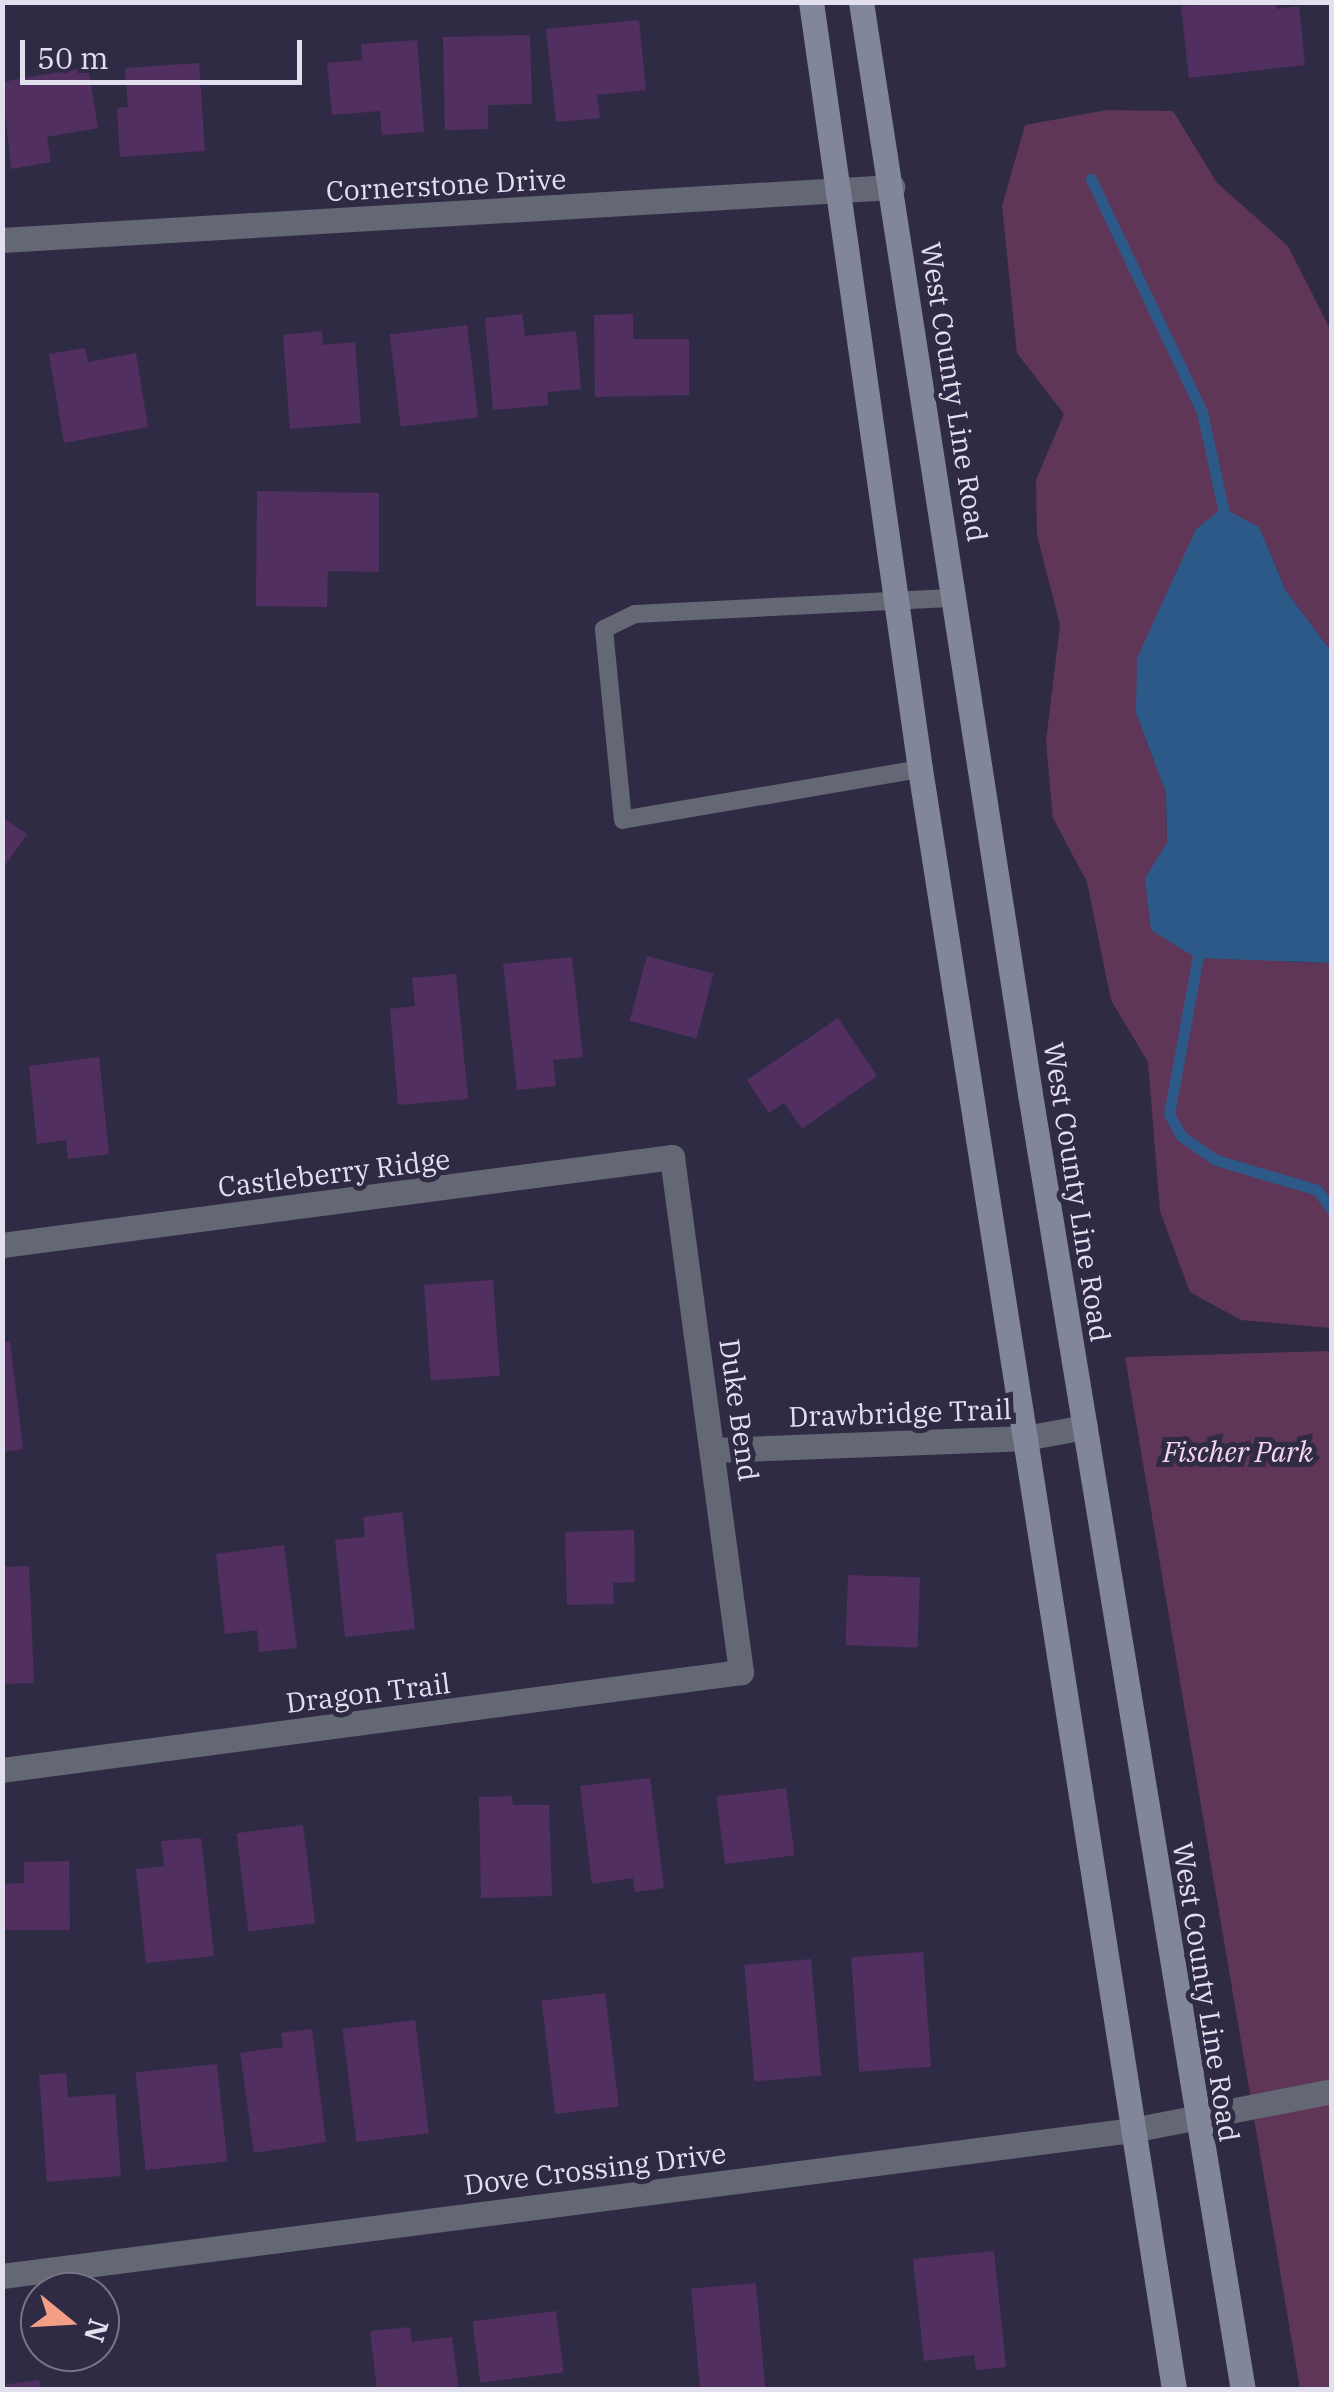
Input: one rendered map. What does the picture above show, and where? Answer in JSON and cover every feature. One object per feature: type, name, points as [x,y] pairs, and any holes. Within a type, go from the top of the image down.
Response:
[{"type":"main road","points":[[811,2],[920,769],[1138,2128],[1174,2390]]},
{"type":"main road","name":"West County Line Road","points":[[862,2],[1195,2114],[1243,2390]]},
{"type":"street","name":"Cornerstone Drive","points":[[2,240],[892,187]]},
{"type":"street","name":"Castleberry Ridge","points":[[2,1245],[672,1157]]},
{"type":"street","name":"Duke Bend","points":[[672,1157],[715,1450],[741,1672]]},
{"type":"street","name":"Drawbridge Trail","points":[[715,1450],[1025,1438],[1086,1427]]},
{"type":"street","name":"Dragon Trail","points":[[2,1770],[741,1672]]},
{"type":"street","name":"Dove Crossing Drive","points":[[2,2276],[1138,2128],[1332,2090]]},
{"type":"lane","points":[[920,769],[623,820],[604,629],[616,620],[955,598]]},
{"type":"green space","points":[[1107,110],[1173,111],[1217,183],[1288,246],[1331,331],[1331,651],[1286,591],[1259,527],[1196,529],[1136,713],[1166,793],[1167,843],[1145,879],[1287,962],[1331,963],[1331,1328],[1241,1320],[1190,1292],[1160,1211],[1148,1062],[1111,1000],[1087,882],[1053,818],[1046,741],[1060,625],[1037,535],[1036,480],[1064,414],[1017,353],[1002,206],[1025,125]]},
{"type":"green space","name":"Fischer Park","points":[[1331,1351],[1331,2389],[1300,2389],[1125,1357]]},
{"type":"water","points":[[1223,508],[1259,527],[1286,591],[1331,651],[1331,963],[1196,958],[1151,930],[1145,878],[1167,843],[1166,793],[1136,713],[1137,658],[1196,529]]},
{"type":"building","points":[[1276,2],[1277,9],[1299,6],[1305,65],[1189,78],[1181,6]]},
{"type":"building","points":[[639,20],[646,90],[597,95],[600,118],[556,122],[546,29]]},
{"type":"building","points":[[530,35],[532,104],[488,105],[488,129],[445,130],[443,37]]},
{"type":"building","points":[[417,40],[424,132],[382,135],[380,111],[332,115],[327,63],[362,60],[361,44]]},
{"type":"building","points":[[199,63],[205,151],[120,157],[117,108],[128,107],[125,68]]},
{"type":"building","points":[[88,67],[98,128],[47,137],[51,162],[11,169],[2,82]]},
{"type":"building","points":[[522,314],[525,336],[576,331],[581,389],[547,392],[548,405],[493,410],[485,318]]},
{"type":"building","points":[[633,314],[633,339],[689,339],[689,395],[595,397],[594,315]]},
{"type":"building","points":[[467,325],[478,417],[401,427],[390,335]]},
{"type":"building","points":[[322,331],[323,345],[355,342],[361,423],[290,429],[283,335]]},
{"type":"building","points":[[85,348],[88,362],[136,353],[148,427],[64,443],[49,354]]},
{"type":"building","points":[[257,491],[379,493],[379,572],[328,571],[327,607],[256,606]]},
{"type":"building","points":[[2,817],[27,834],[2,870]]},
{"type":"building","points":[[647,956],[714,974],[696,1039],[630,1021]]},
{"type":"building","points":[[572,957],[583,1057],[553,1060],[556,1086],[517,1090],[503,964]]},
{"type":"building","points":[[456,974],[468,1099],[398,1105],[390,1009],[415,1006],[412,978]]},
{"type":"building","points":[[838,1018],[877,1076],[802,1129],[784,1103],[769,1113],[747,1080]]},
{"type":"building","points":[[99,1057],[109,1154],[68,1159],[66,1140],[37,1144],[29,1066]]},
{"type":"building","points":[[493,1280],[500,1376],[431,1381],[424,1285]]},
{"type":"building","points":[[10,1341],[23,1449],[2,1452],[2,1342]]},
{"type":"building","points":[[402,1512],[415,1629],[345,1637],[335,1540],[365,1537],[363,1517]]},
{"type":"building","points":[[634,1530],[635,1582],[613,1583],[614,1604],[567,1605],[565,1532]]},
{"type":"building","points":[[284,1545],[297,1648],[259,1652],[257,1630],[225,1634],[216,1554]]},
{"type":"building","points":[[29,1566],[34,1683],[2,1684],[2,1567]]},
{"type":"building","points":[[848,1575],[920,1578],[918,1647],[846,1645]]},
{"type":"building","points":[[650,1778],[664,1888],[635,1892],[633,1878],[592,1884],[580,1786]]},
{"type":"building","points":[[786,1788],[794,1855],[725,1864],[717,1797]]},
{"type":"building","points":[[512,1796],[513,1805],[549,1805],[552,1896],[481,1898],[479,1797]]},
{"type":"building","points":[[303,1825],[315,1923],[249,1931],[236,1833]]},
{"type":"building","points":[[201,1838],[214,1956],[146,1963],[136,1869],[164,1866],[161,1841]]},
{"type":"building","points":[[69,1861],[70,1930],[2,1930],[2,1884],[24,1883],[24,1862]]},
{"type":"building","points":[[923,1952],[931,2067],[859,2072],[851,1957]]},
{"type":"building","points":[[811,1959],[821,2076],[754,2081],[744,1965]]},
{"type":"building","points":[[605,1993],[619,2106],[555,2114],[541,2001]]},
{"type":"building","points":[[415,2020],[429,2133],[356,2142],[343,2029]]},
{"type":"building","points":[[312,2029],[326,2142],[254,2153],[240,2053],[283,2047],[281,2033]]},
{"type":"building","points":[[217,2064],[227,2161],[146,2170],[135,2073]]},
{"type":"building","points":[[66,2073],[68,2097],[115,2094],[121,2176],[47,2182],[39,2075]]},
{"type":"building","points":[[994,2251],[1006,2367],[976,2370],[974,2355],[924,2361],[913,2259]]},
{"type":"building","points":[[756,2283],[765,2390],[700,2390],[691,2289]]},
{"type":"building","points":[[556,2311],[564,2373],[480,2383],[473,2321]]},
{"type":"building","points":[[410,2327],[412,2342],[452,2337],[459,2390],[377,2390],[370,2331]]},
{"type":"building","points":[[39,2380],[40,2390],[2,2390],[2,2385]]},
{"type":"waterway","points":[[1091,179],[1202,412],[1226,522]]},
{"type":"waterway","points":[[1200,945],[1169,1114],[1181,1136],[1216,1160],[1317,1190],[1332,1210]]}]
